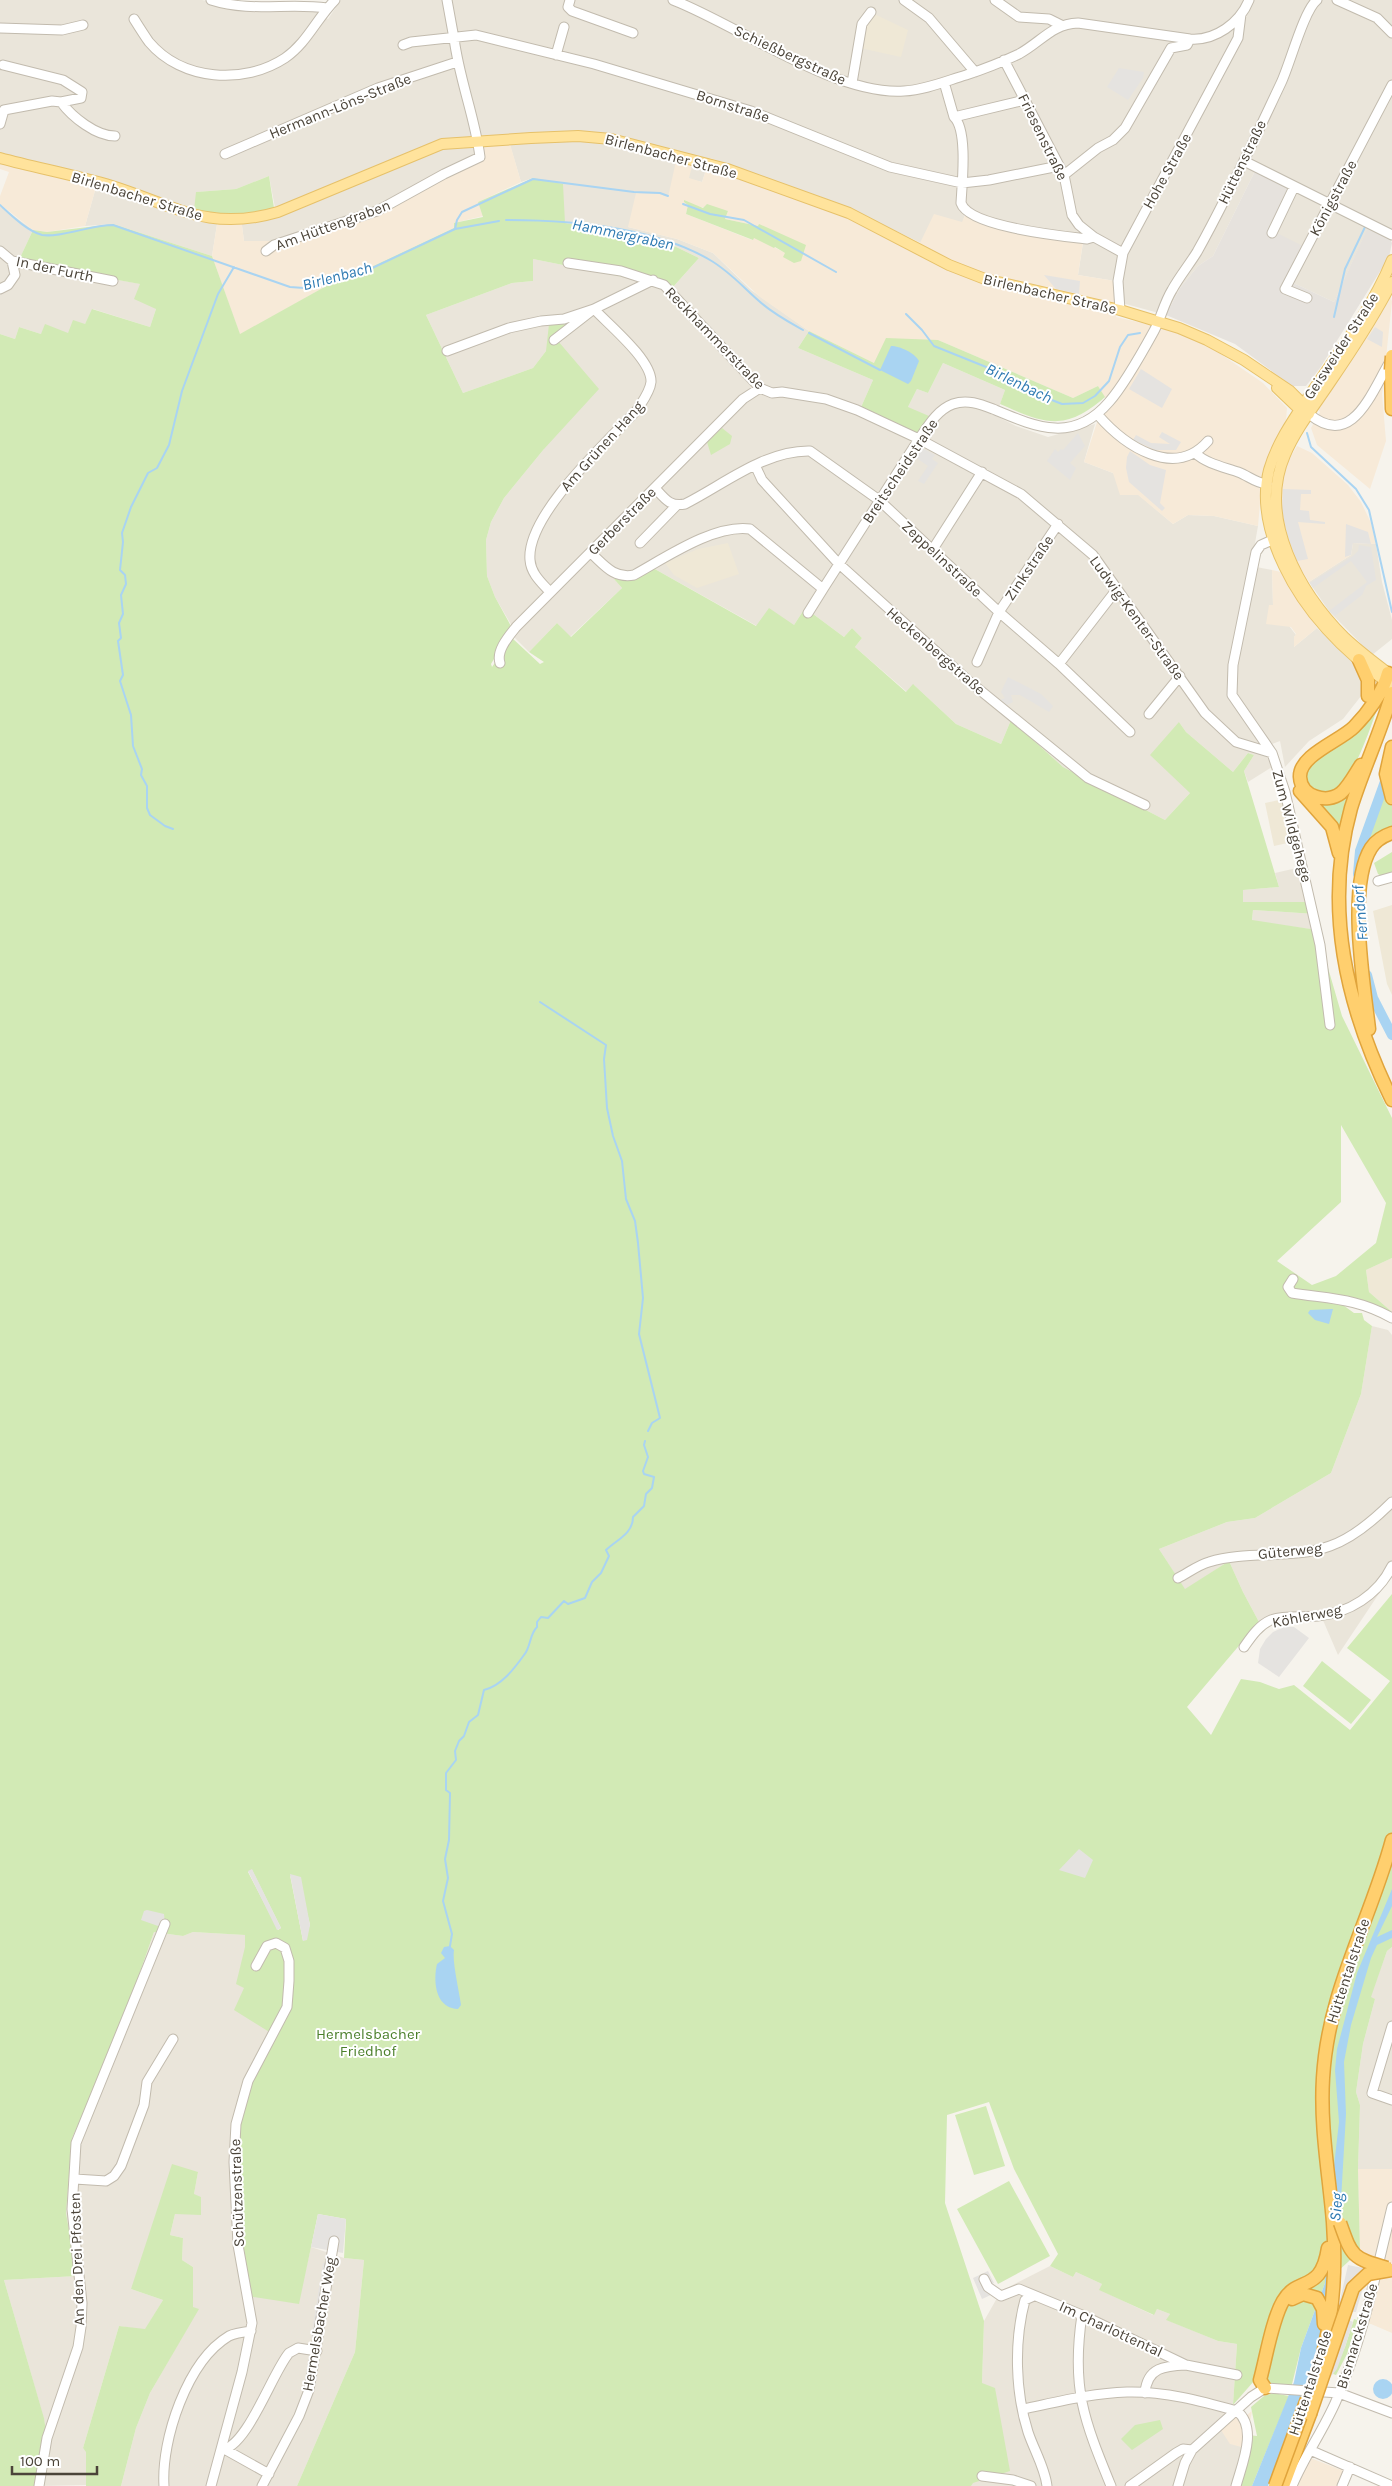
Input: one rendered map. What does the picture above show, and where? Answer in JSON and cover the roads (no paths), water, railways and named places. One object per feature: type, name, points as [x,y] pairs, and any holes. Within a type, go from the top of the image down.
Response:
[{"type":"highway","points":[[1392,357],[1392,409]]},
{"type":"highway","points":[[1359,660],[1368,680],[1368,696]]},
{"type":"highway","points":[[1341,864],[1336,836],[1323,816],[1304,798],[1294,780],[1297,762],[1309,749],[1348,722],[1368,696],[1388,679]]},
{"type":"highway","points":[[1374,744],[1347,786],[1335,796],[1325,799],[1310,794],[1302,785],[1300,778],[1303,766],[1312,756],[1352,728],[1371,706],[1388,679]]},
{"type":"highway","points":[[1392,693],[1351,810],[1341,864],[1338,902],[1345,964],[1362,1031],[1392,1100]]},
{"type":"highway","points":[[1392,719],[1358,812],[1351,848],[1347,885],[1347,919],[1352,957],[1369,1029],[1392,1083]]},
{"type":"highway","points":[[1392,747],[1386,774],[1392,798]]},
{"type":"highway","points":[[1369,1029],[1359,942],[1361,883],[1371,848],[1380,839],[1392,833]]},
{"type":"highway","name":"Hüttentalstraße","points":[[1283,2486],[1310,2414],[1328,2346],[1342,2280],[1322,2100],[1328,2030],[1340,1984],[1376,1889],[1392,1840]]},
{"type":"highway","name":"Hüttentalstraße","points":[[1336,2222],[1330,2119],[1332,2056],[1342,2004],[1392,1866]]},
{"type":"highway","points":[[1336,2222],[1355,2256],[1392,2269]]},
{"type":"highway","points":[[1265,2388],[1260,2380],[1282,2304],[1290,2292],[1304,2290],[1323,2269],[1336,2222]]},
{"type":"highway","points":[[1328,2346],[1355,2284],[1368,2274],[1392,2269]]},
{"type":"highway","points":[[1304,2290],[1322,2305],[1328,2346]]},
{"type":"highway","name":"Hüttentalstraße","points":[[1276,2486],[1328,2346]]},
{"type":"main road","name":"Birlenbacher Straße","points":[[0,158],[101,183],[196,216],[229,220],[252,218],[278,212],[431,148],[453,142],[578,136],[610,139],[727,169],[849,213],[949,265],[985,279],[1120,310],[1158,321],[1207,340],[1244,360],[1304,410]]},
{"type":"main road","name":"Geisweider Straße","points":[[1304,410],[1318,383],[1368,306],[1392,260]]},
{"type":"main road","name":"Geisweider Straße","points":[[1304,410],[1357,343],[1392,282]]},
{"type":"main road","name":"Birlenbacher Straße","points":[[1264,375],[1290,391],[1304,410]]},
{"type":"main road","points":[[1290,391],[1302,391],[1318,383]]},
{"type":"main road","points":[[1304,410],[1276,451],[1267,484],[1267,504],[1286,570],[1305,603],[1359,660],[1388,679]]},
{"type":"main road","points":[[1304,410],[1278,473],[1277,538],[1298,574],[1328,618],[1388,679]]},
{"type":"street","points":[[211,0],[238,6],[263,8],[311,6],[327,8]]},
{"type":"street","points":[[134,19],[150,42],[165,56],[186,68],[219,76],[235,76],[267,68],[286,57],[307,37],[327,8],[335,0]]},
{"type":"street","points":[[447,0],[457,62],[478,140]]},
{"type":"street","points":[[570,0],[568,7],[572,11],[633,33]]},
{"type":"street","name":"Schießbergstraße","points":[[675,0],[810,66],[852,83],[887,91],[902,92],[944,82],[1004,60],[1020,53],[1060,25]]},
{"type":"street","points":[[904,0],[929,18],[975,72]]},
{"type":"street","points":[[995,0],[1019,17],[1049,19],[1060,25],[1078,23],[1190,39],[1207,38],[1224,30],[1241,14],[1249,0]]},
{"type":"street","name":"Hüttenstraße","points":[[1158,321],[1173,288],[1196,253],[1244,160],[1291,62],[1310,8],[1317,0]]},
{"type":"street","points":[[1338,0],[1377,18],[1392,33]]},
{"type":"street","points":[[852,83],[862,24],[871,12]]},
{"type":"street","points":[[1238,38],[1241,14]]},
{"type":"street","points":[[0,28],[62,30],[76,24]]},
{"type":"street","points":[[556,55],[564,27]]},
{"type":"street","points":[[1224,30],[1231,30],[1238,38]]},
{"type":"street","name":"Bornstraße","points":[[403,45],[454,35],[476,35],[556,55],[751,111],[890,167],[962,183],[1059,166]]},
{"type":"street","name":"Hohe Straße","points":[[1120,310],[1118,281],[1123,253],[1238,38]]},
{"type":"street","points":[[1064,175],[1118,135],[1129,121],[1171,48],[1187,45],[1190,39]]},
{"type":"street","name":"Friesenstraße","points":[[1004,60],[1064,175],[1072,215],[1079,225],[1094,237],[1123,253]]},
{"type":"street","name":"Hermann-Löns-Straße","points":[[225,154],[378,88],[457,62]]},
{"type":"street","points":[[0,124],[2,109],[52,101],[76,101],[81,98],[82,92],[63,80],[3,65]]},
{"type":"street","points":[[944,82],[954,117],[958,120],[963,148],[961,203],[963,210],[1016,229],[1087,240],[1094,237]]},
{"type":"street","name":"Königstraße","points":[[1307,298],[1285,289],[1392,86]]},
{"type":"street","points":[[954,117],[1025,100]]},
{"type":"street","points":[[61,102],[79,119],[102,134],[115,136]]},
{"type":"street","name":"Am Hüttengraben","points":[[266,250],[274,245],[377,211],[444,174],[480,158],[478,140]]},
{"type":"street","points":[[1244,160],[1392,235]]},
{"type":"street","points":[[1272,233],[1294,187]]},
{"type":"street","name":"In der Furth","points":[[0,251],[12,261],[113,281]]},
{"type":"street","points":[[0,289],[8,284],[15,274],[12,261]]},
{"type":"street","name":"Reckhammerstraße","points":[[568,263],[611,268],[664,284],[760,388],[772,393],[782,392],[826,399],[857,410],[919,439]]},
{"type":"street","name":"Reckhammerstraße","points":[[594,309],[652,280]]},
{"type":"street","points":[[554,340],[594,309]]},
{"type":"street","points":[[447,351],[509,328],[541,321],[564,319],[594,309]]},
{"type":"street","name":"Am Grünen Hang","points":[[550,592],[537,579],[530,560],[539,524],[566,487],[637,410],[646,397],[651,383],[649,371],[642,359],[594,309]]},
{"type":"street","name":"Breitscheidstraße","points":[[808,613],[838,563],[919,439],[942,410],[952,404],[965,402],[980,404],[1027,423],[1049,429],[1082,424],[1098,415],[1111,400],[1158,321]]},
{"type":"street","points":[[1304,410],[1324,424],[1333,426],[1347,424],[1360,410],[1392,357]]},
{"type":"street","name":"Gerberstraße","points":[[500,664],[498,658],[500,650],[510,635],[550,592],[743,399],[760,388]]},
{"type":"street","points":[[1098,415],[1129,442],[1149,455],[1171,460],[1195,453],[1208,441]]},
{"type":"street","name":"Ludwig-Kenter-Straße","points":[[919,439],[1022,494],[1094,555],[1205,713],[1236,742],[1272,752]]},
{"type":"street","name":"Zeppelinstraße","points":[[640,543],[676,506],[693,500],[755,465],[801,451],[810,451],[879,500],[999,612],[1059,664],[1130,732]]},
{"type":"street","points":[[1195,453],[1225,469],[1240,473],[1256,483],[1267,484]]},
{"type":"street","name":"Heckenbergstraße","points":[[755,465],[762,480],[838,563],[970,682],[1088,778],[1145,805]]},
{"type":"street","points":[[933,550],[982,472]]},
{"type":"street","points":[[655,488],[667,501],[676,506]]},
{"type":"street","name":"Zinkstraße","points":[[999,612],[1058,524]]},
{"type":"street","points":[[591,553],[613,573],[627,576],[634,575],[685,546],[714,534],[735,529],[750,529],[823,589]]},
{"type":"street","name":"Zum Wildgehege","points":[[1277,538],[1260,546],[1256,552],[1232,672],[1232,695],[1272,752],[1285,792],[1295,843],[1310,894],[1320,945],[1330,1025]]},
{"type":"street","points":[[1059,664],[1117,589]]},
{"type":"street","points":[[977,662],[999,612]]},
{"type":"street","points":[[1149,714],[1180,676]]},
{"type":"street","points":[[1378,881],[1392,877]]},
{"type":"street","points":[[1293,1278],[1288,1287],[1292,1293],[1346,1300],[1372,1307],[1392,1318]]},
{"type":"street","name":"Güterweg","points":[[1178,1578],[1206,1563],[1230,1557],[1311,1552],[1332,1546],[1354,1533],[1392,1502]]},
{"type":"street","name":"Köhlerweg","points":[[1244,1647],[1259,1628],[1270,1621],[1319,1616],[1355,1605],[1375,1591],[1392,1566]]},
{"type":"street","name":"An den Drei Pfosten","points":[[39,2486],[47,2438],[78,2347],[81,2327],[82,2303],[72,2209],[76,2143],[113,2056],[165,1924]]},
{"type":"street","name":"Schützenstraße","points":[[211,2486],[223,2450],[251,2331],[252,2316],[238,2245],[234,2141],[241,2101],[248,2081],[287,2007],[290,1968],[285,1948],[276,1943],[268,1946],[256,1966]]},
{"type":"street","points":[[1392,2026],[1372,2093],[1392,2100]]},
{"type":"street","points":[[75,2179],[106,2180],[118,2171],[141,2113],[147,2082],[173,2039]]},
{"type":"street","name":"Bismarckstraße","points":[[1292,2486],[1339,2392],[1356,2350],[1392,2207]]},
{"type":"street","name":"Hermelsbacher Weg","points":[[262,2486],[299,2416],[309,2390],[334,2241]]},
{"type":"street","points":[[1378,2263],[1392,2269]]},
{"type":"street","name":"Im Charlottental","points":[[984,2279],[988,2287],[1001,2296],[1019,2288],[1082,2315],[1186,2365],[1237,2375]]},
{"type":"street","points":[[1034,2296],[1025,2300],[1020,2320],[1018,2359],[1027,2430],[1047,2486]]},
{"type":"street","points":[[1082,2315],[1077,2354],[1080,2397],[1089,2430],[1111,2486]]},
{"type":"street","points":[[164,2486],[163,2475],[173,2424],[191,2377],[210,2351],[223,2340],[230,2335],[251,2331]]},
{"type":"street","points":[[269,2474],[223,2450],[246,2429],[289,2353],[298,2348],[317,2351]]},
{"type":"street","name":"Im Charlottental","points":[[1145,2393],[1146,2385],[1152,2373],[1160,2367],[1186,2365]]},
{"type":"street","points":[[1178,2486],[1192,2450],[1251,2397],[1265,2388],[1339,2392],[1392,2413]]},
{"type":"street","points":[[1023,2409],[1080,2397],[1112,2393],[1145,2393],[1181,2397],[1237,2411],[1244,2417],[1248,2430],[1236,2486]]},
{"type":"street","points":[[1130,2486],[1176,2452],[1183,2449],[1192,2450]]},
{"type":"street","points":[[1310,2450],[1392,2486]]},
{"type":"street","points":[[1342,2486],[1350,2467]]},
{"type":"street","points":[[982,2476],[1013,2480],[1031,2486]]},
{"type":"water","points":[[891,346],[907,351],[919,361],[908,384],[880,370]]},
{"type":"water","points":[[1333,1309],[1329,1324],[1315,1320],[1308,1313],[1310,1310]]},
{"type":"water","name":"Sieg","points":[[1392,1889],[1392,1906],[1377,1937],[1392,1930],[1392,1938],[1377,1945],[1371,1958],[1351,2025],[1344,2062],[1346,2114],[1336,2287],[1302,2395],[1268,2486],[1252,2486],[1294,2382],[1301,2348],[1325,2283],[1328,2218],[1339,2122],[1335,2070],[1337,2049],[1357,1973]]},
{"type":"water","points":[[450,1946],[454,1950],[461,2005],[458,2009],[444,2004],[440,1999],[435,1978],[437,1964],[445,1958],[441,1953],[444,1947]]},
{"type":"water","points":[[1383,2379],[1390,2382],[1393,2389],[1390,2396],[1383,2399],[1376,2396],[1373,2389],[1376,2382]]},
{"type":"waterway","name":"Birlenbach","points":[[0,205],[25,226],[42,235],[58,235],[113,225],[290,287],[304,288],[368,270],[455,229],[457,220],[462,212],[533,179],[634,192],[660,193],[668,196]]},
{"type":"waterway","name":"Birlenbach","points":[[683,204],[710,214],[744,220],[836,272]]},
{"type":"waterway","name":"Hammergraben","points":[[506,220],[557,221],[611,227],[663,239],[717,264],[769,309],[803,330]]},
{"type":"waterway","name":"Hammergraben","points":[[455,229],[499,221]]},
{"type":"waterway","points":[[1334,317],[1345,269],[1365,227]]},
{"type":"waterway","points":[[173,829],[165,826],[150,815],[147,808],[147,786],[141,775],[142,769],[133,746],[131,715],[120,681],[123,675],[118,641],[121,638],[119,623],[123,614],[121,595],[126,584],[125,575],[120,570],[122,533],[131,507],[148,473],[157,468],[169,445],[182,391],[218,294],[234,267]]},
{"type":"waterway","name":"Birlenbach","points":[[906,314],[922,330],[934,346],[1001,373],[1034,393],[1062,404],[1083,403],[1095,396],[1109,381],[1120,347],[1128,335],[1140,333]]},
{"type":"waterway","name":"Hammergraben","points":[[809,333],[880,370]]},
{"type":"waterway","name":"Birlenbach","points":[[1307,433],[1311,447],[1356,489],[1369,510],[1392,612]]},
{"type":"waterway","name":"Ferndorf","points":[[1358,874],[1360,851],[1387,776]]},
{"type":"waterway","name":"Ferndorf","points":[[1367,975],[1373,998],[1392,1035]]},
{"type":"waterway","points":[[540,1002],[606,1045],[604,1059],[607,1108],[613,1136],[622,1161],[626,1199],[635,1221],[638,1243],[643,1298],[639,1334],[660,1418],[652,1423],[648,1431]]},
{"type":"waterway","points":[[450,1946],[452,1934],[443,1901],[448,1878],[445,1859],[449,1840],[450,1793],[446,1790],[446,1773],[456,1760],[455,1751],[459,1741],[464,1736],[469,1722],[478,1715],[484,1690],[496,1685],[516,1666],[526,1652],[534,1630],[537,1627],[537,1622],[541,1617],[548,1618],[564,1601],[568,1604],[585,1598],[592,1582],[601,1573],[609,1556],[606,1550],[627,1532],[633,1517],[644,1506],[646,1494],[652,1488],[654,1477],[644,1474],[643,1471],[648,1457],[644,1445],[645,1441]]},
{"type":"park label","name":"Hermelsbacher Friedhof","points":[[368,2042]]}]
